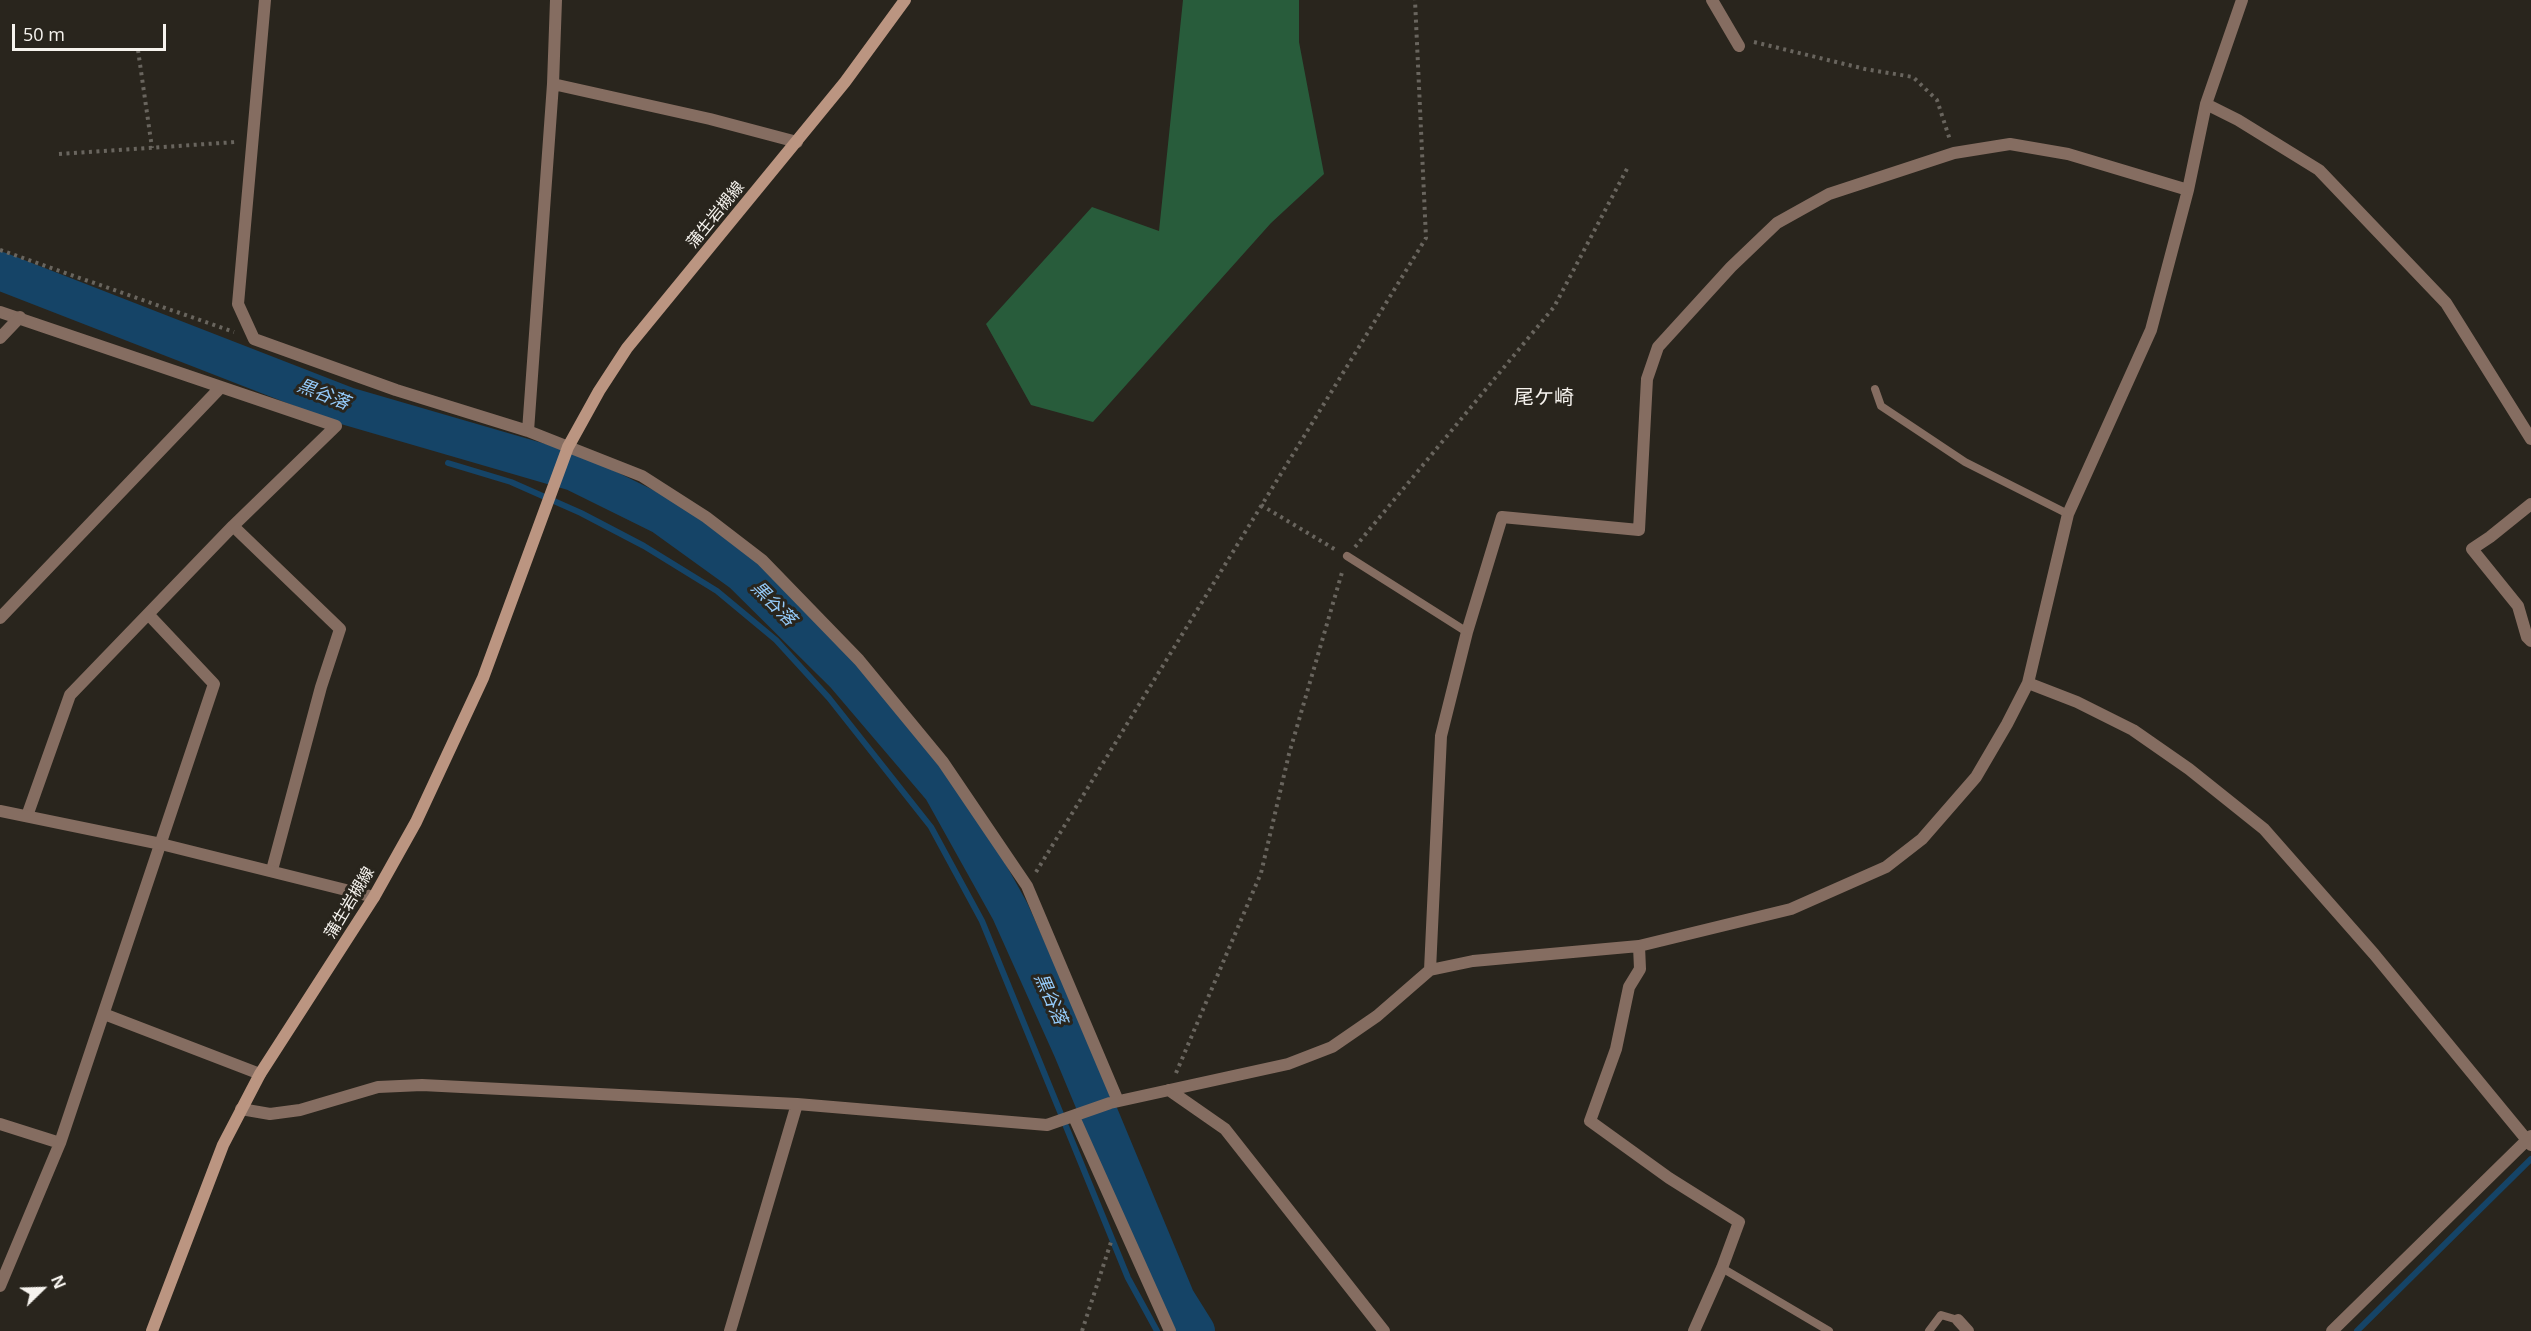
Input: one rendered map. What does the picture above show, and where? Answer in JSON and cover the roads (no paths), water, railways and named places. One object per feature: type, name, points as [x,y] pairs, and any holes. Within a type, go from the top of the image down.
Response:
[{"type":"main road","name":"蒲生岩槻線","points":[[152,1331],[223,1145],[241,1108],[260,1074],[374,897],[416,822],[478,688],[566,452],[599,391],[627,348],[797,142],[882,35],[905,0]]},
{"type":"street","points":[[265,0],[238,304],[255,339],[396,390],[528,431],[566,452],[642,476],[706,517],[762,560],[859,660],[927,744],[1027,886],[1114,1102]]},
{"type":"street","points":[[528,431],[553,84],[556,0]]},
{"type":"street","points":[[1712,0],[1739,46]]},
{"type":"street","points":[[241,1108],[270,1114],[300,1110],[378,1087],[402,1085],[797,1104],[1047,1125],[1114,1102],[1288,1064],[1332,1047],[1377,1016],[1430,970],[1473,961],[1639,946],[1791,909],[1886,867],[1922,839],[1976,777],[2028,683],[2068,514],[2151,330],[2188,190],[2206,104],[2242,0]]},
{"type":"street","points":[[553,84],[677,111],[797,142]]},
{"type":"street","points":[[2206,104],[2238,120],[2319,170],[2446,303],[2531,439]]},
{"type":"street","points":[[1430,970],[1441,736],[1467,632],[1502,517],[1639,530],[1647,379],[1654,358],[1658,347],[1731,267],[1777,223],[1829,194],[1954,153],[2010,144],[2068,154],[2188,190]]},
{"type":"street","points":[[0,312],[336,426],[233,526],[70,696],[27,816]]},
{"type":"street","points":[[0,338],[20,317]]},
{"type":"street","points":[[0,618],[221,387]]},
{"type":"street","points":[[2531,504],[2472,549],[2518,606],[2527,637],[2531,641]]},
{"type":"street","points":[[233,526],[340,629],[321,687],[272,870]]},
{"type":"street","points":[[0,1286],[60,1143],[214,684],[148,614]]},
{"type":"street","points":[[2028,683],[2077,702],[2133,730],[2189,770],[2264,830],[2374,954],[2530,1140],[2332,1331]]},
{"type":"street","points":[[0,811],[161,844],[374,897]]},
{"type":"street","points":[[1639,946],[1640,969],[1629,987],[1616,1049],[1590,1121],[1669,1178],[1739,1222],[1722,1268],[1694,1331]]},
{"type":"street","points":[[104,1014],[260,1074]]},
{"type":"street","points":[[1169,1090],[1225,1129],[1384,1331]]},
{"type":"street","points":[[730,1331],[797,1104]]},
{"type":"street","points":[[1079,1115],[1119,1218],[1170,1331]]},
{"type":"street","points":[[0,1124],[60,1143]]},
{"type":"street","points":[[1958,1320],[1968,1331]]},
{"type":"lane","points":[[1875,389],[1881,406],[1965,462],[2068,514]]},
{"type":"lane","points":[[1347,556],[1467,632]]},
{"type":"lane","points":[[1722,1268],[1829,1331]]},
{"type":"lane","points":[[1929,1331],[1941,1315],[1958,1320]]},
{"type":"waterway","name":"黒谷落","points":[[0,271],[347,406],[574,472],[663,516],[742,573],[844,674],[942,789],[1010,911],[1072,1049],[1176,1299],[1196,1331]]},
{"type":"waterway","points":[[448,463],[511,482],[581,513],[644,546],[717,591],[776,640],[829,698],[931,827],[982,921],[1128,1278],[1157,1331]]},
{"type":"waterway","points":[[2357,1331],[2531,1159]]},
{"type":"district","name":"尾ケ崎","points":[[1544,398]]}]
